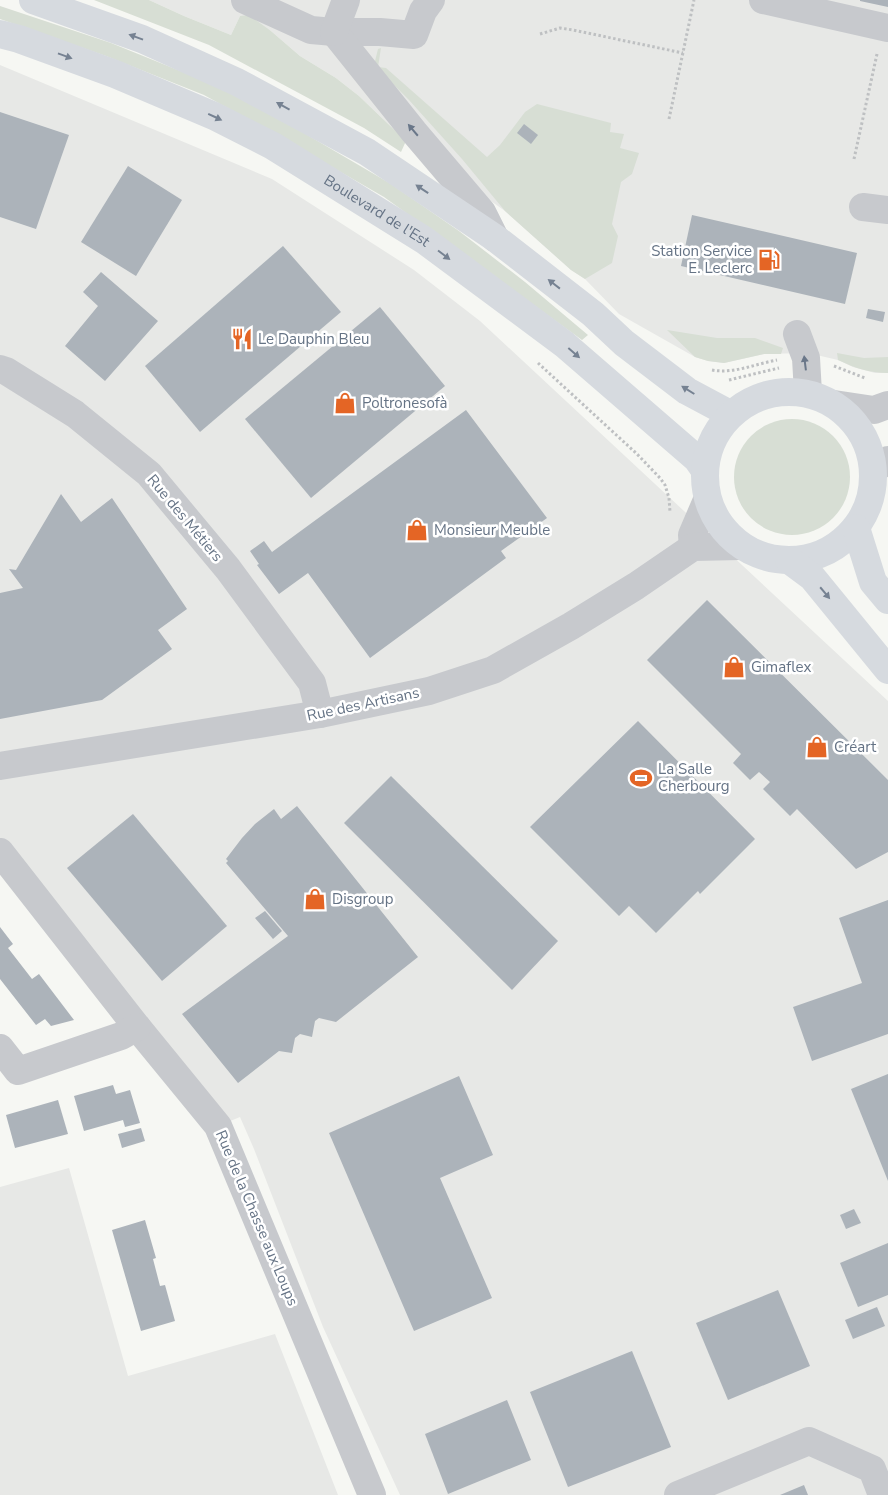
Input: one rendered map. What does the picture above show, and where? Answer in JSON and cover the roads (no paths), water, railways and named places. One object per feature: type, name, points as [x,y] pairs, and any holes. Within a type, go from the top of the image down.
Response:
[{"type":"main road","points":[[33,0],[142,39],[237,82],[367,152],[495,238],[592,314],[624,343],[687,391],[730,414]]},
{"type":"main road","name":"Boulevard de l'Est","points":[[0,34],[19,39],[115,74],[214,116],[273,146],[424,240],[564,344],[697,459],[704,469]]},
{"type":"main road","points":[[780,391],[808,393],[834,404],[854,421],[881,464],[867,510],[856,528],[837,546],[814,557],[789,560],[772,559],[756,554],[741,546],[720,526],[707,500],[704,485],[704,469],[708,449],[714,436],[730,414],[753,399],[780,391]]},
{"type":"main road","points":[[856,528],[873,582],[888,600]]},
{"type":"main road","points":[[789,560],[812,577],[888,670]]},
{"type":"street","points":[[244,0],[311,30],[414,35],[423,11],[431,0]]},
{"type":"street","points":[[334,32],[346,0]]},
{"type":"street","points":[[763,0],[886,28]]},
{"type":"street","points":[[334,32],[414,132],[482,212],[495,238]]},
{"type":"street","points":[[798,334],[806,358],[808,393]]},
{"type":"street","name":"Rue des Métiers","points":[[0,369],[75,414],[149,474],[228,570],[312,684],[320,714]]},
{"type":"street","points":[[834,404],[874,410],[888,405]]},
{"type":"street","points":[[707,500],[692,535],[693,548],[741,546]]},
{"type":"street","name":"Rue des Artisans","points":[[0,766],[320,714],[429,691],[492,670],[571,626],[693,548]]},
{"type":"street","name":"Rue de la Chasse aux Loups","points":[[0,852],[218,1126],[372,1495]]},
{"type":"street","points":[[0,1048],[18,1070],[121,1036],[138,1027]]},
{"type":"street","points":[[678,1495],[809,1441],[872,1468],[882,1495]]},
{"type":"place","name":"Station Service E. Leclerc","points":[[769,260]]},
{"type":"place","name":"Le Dauphin Bleu","points":[[242,339]]},
{"type":"place","name":"Poltronesofà","points":[[345,403]]},
{"type":"place","name":"Monsieur Meuble","points":[[417,530]]},
{"type":"place","name":"Gimaflex","points":[[734,667]]},
{"type":"place","name":"Créart","points":[[817,747]]},
{"type":"place","name":"La Salle Cherbourg","points":[[641,778]]},
{"type":"place","name":"Disgroup","points":[[315,899]]}]
